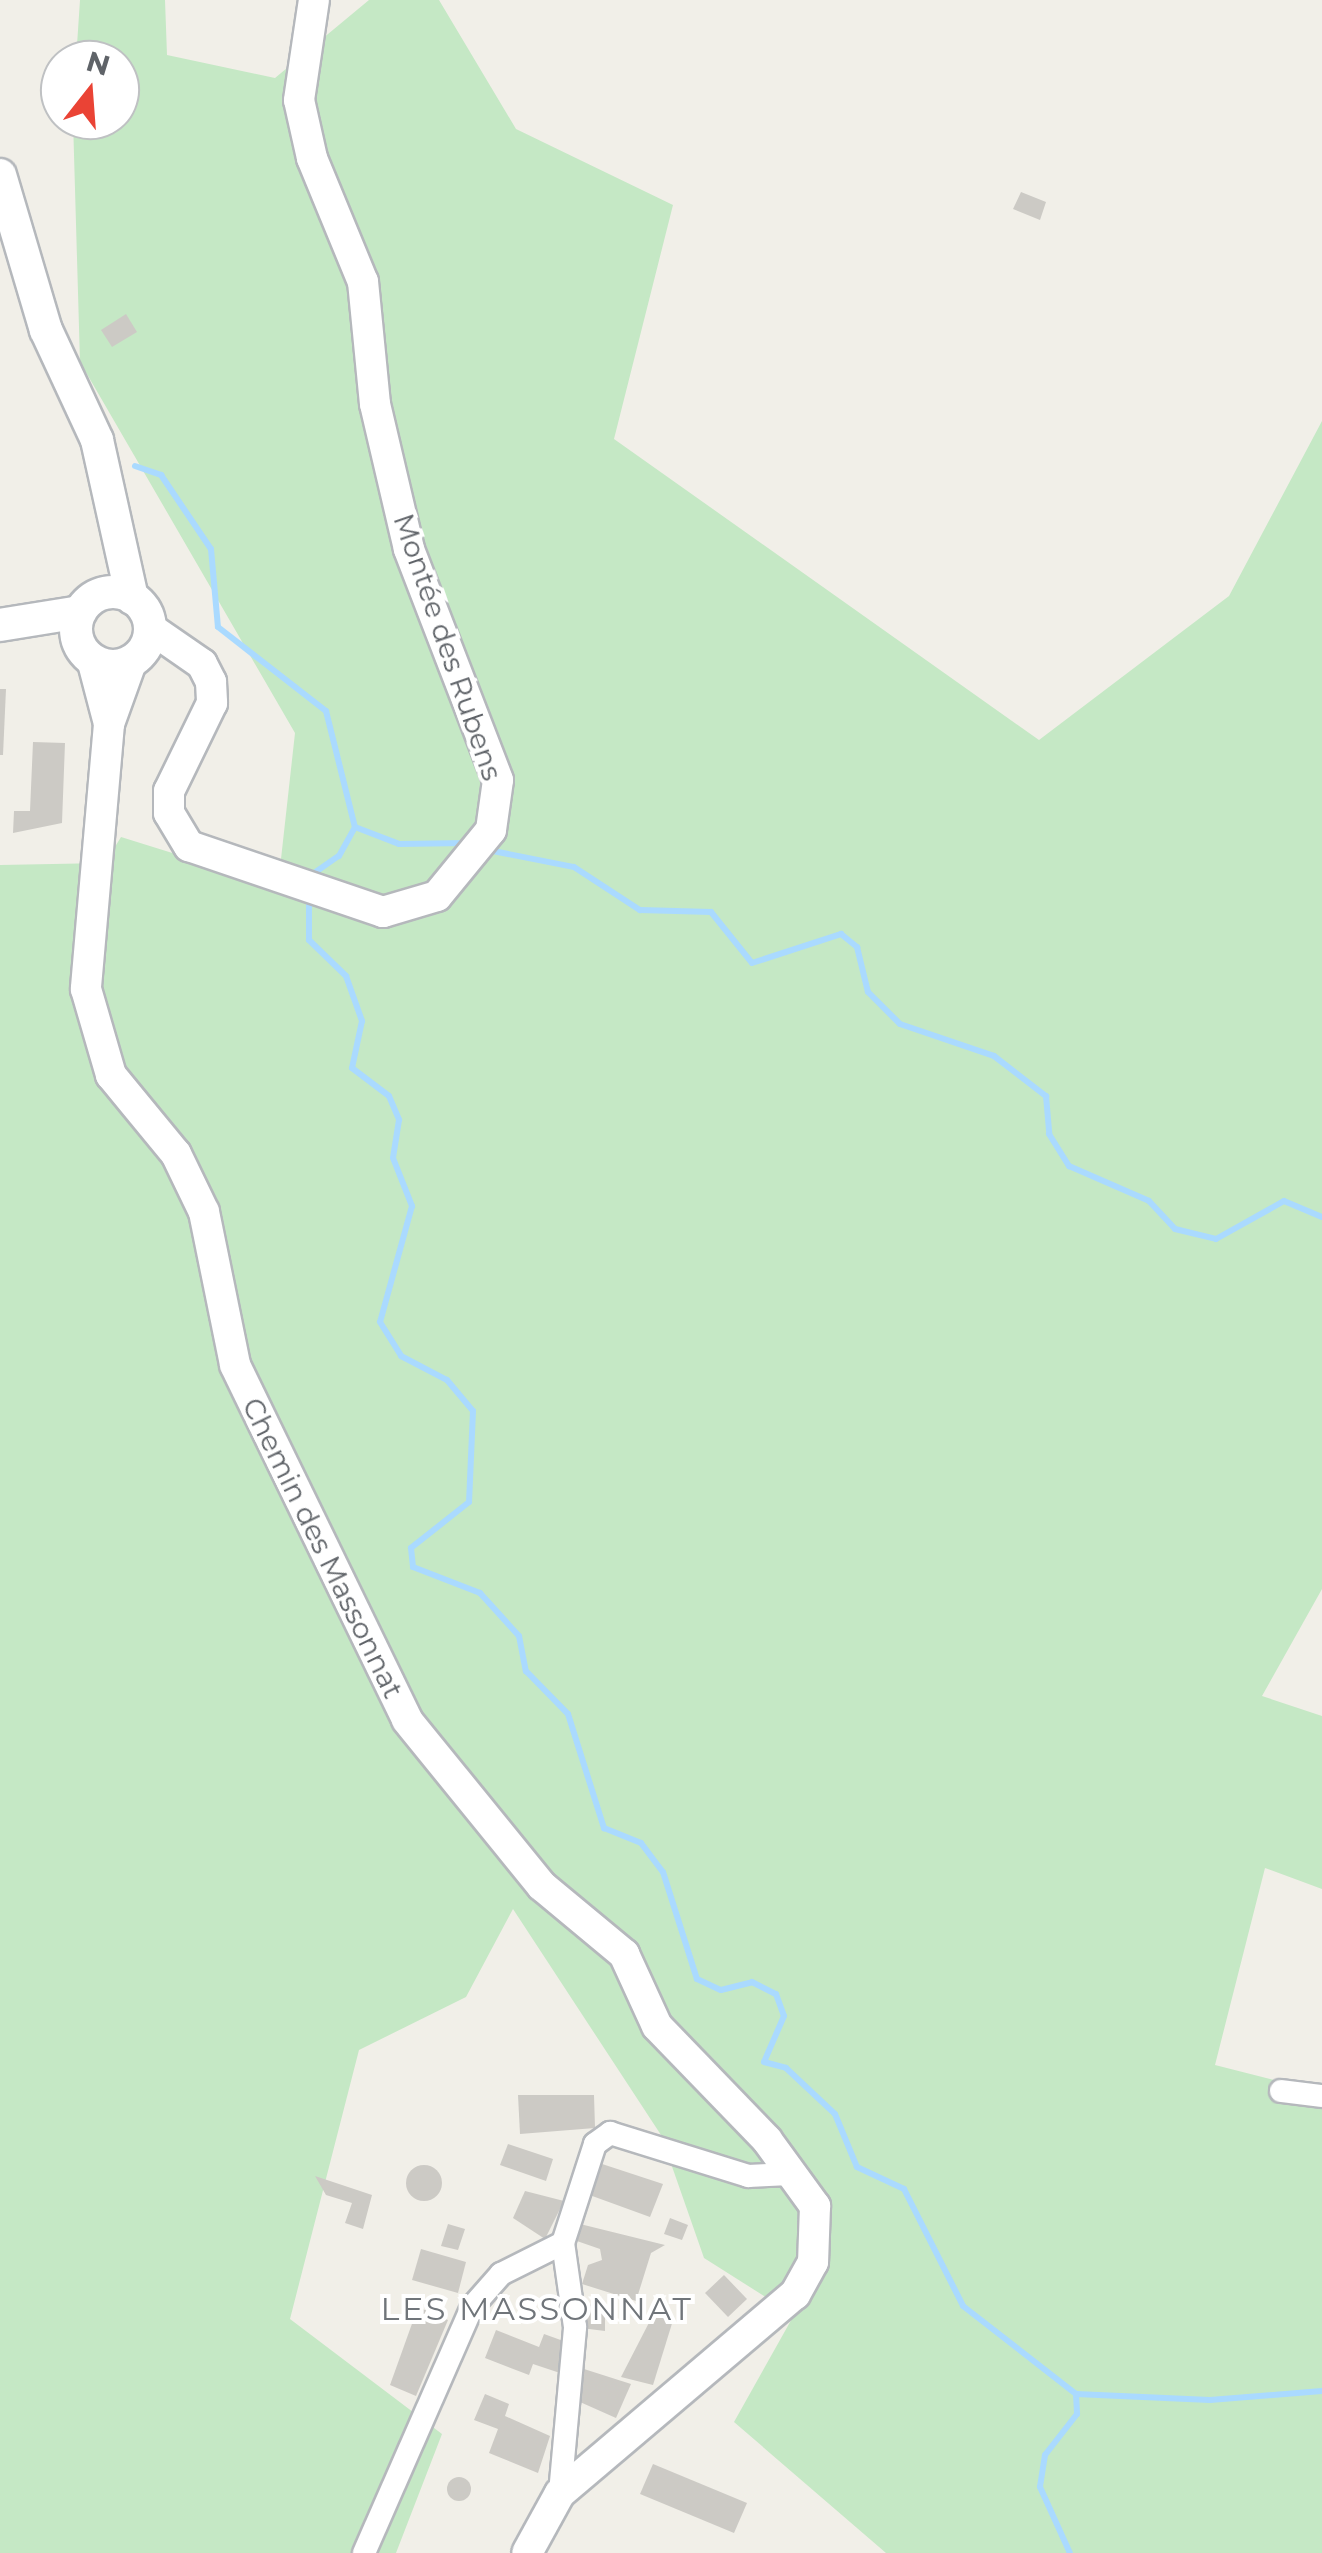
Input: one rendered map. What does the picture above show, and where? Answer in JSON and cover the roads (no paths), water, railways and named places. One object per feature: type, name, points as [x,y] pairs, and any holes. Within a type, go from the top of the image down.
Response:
[{"type":"main road","points":[[0,176],[46,330],[97,440],[114,539],[132,598],[141,647],[85,628],[6,625]]},
{"type":"main road","points":[[85,628],[114,539]]},
{"type":"main road","points":[[85,628],[132,598]]},
{"type":"street","name":"Montée des Rubens","points":[[141,647],[185,651],[202,664],[212,702],[174,770],[168,813],[189,846],[353,906],[408,906],[437,896],[491,830],[498,780],[409,550],[375,404],[363,282],[312,158],[299,100],[314,0]]},
{"type":"street","name":"Chemin des Massonnat","points":[[85,628],[109,724]]},
{"type":"street","name":"Chemin des Massonnat","points":[[141,647],[109,724],[86,989],[111,1075],[176,1154],[204,1212],[235,1365],[353,1621],[408,1720],[542,1886],[624,1954],[657,2026],[789,2174],[817,2224],[813,2262],[795,2294],[560,2493],[527,2553]]},
{"type":"street","points":[[1282,2091],[1322,2096]]},
{"type":"street","points":[[560,2493],[576,2291],[563,2242],[594,2144],[610,2133],[748,2176],[789,2174]]},
{"type":"street","points":[[364,2553],[472,2307],[502,2274],[563,2242]]},
{"type":"waterway","points":[[135,466],[161,475],[211,549],[218,627],[326,711],[355,827],[399,844],[467,843]]},
{"type":"waterway","points":[[307,878],[339,856],[355,827]]},
{"type":"waterway","points":[[488,850],[574,867],[640,910],[711,912],[752,963],[841,934],[857,947],[868,992],[900,1024],[994,1056],[1046,1096],[1049,1134],[1069,1166],[1149,1201],[1175,1229],[1216,1239],[1284,1201],[1322,1217]]},
{"type":"waterway","points":[[309,898],[309,940],[346,976],[362,1021],[352,1068],[389,1096],[399,1120],[393,1158],[412,1206],[380,1322],[401,1356],[447,1380],[473,1411],[469,1502],[411,1548],[413,1567],[480,1593],[519,1636],[526,1671],[568,1714],[604,1828],[641,1843],[663,1872],[697,1979],[721,1990],[752,1982],[776,1994],[784,2016],[764,2062],[786,2068],[835,2114],[857,2167],[904,2189],[963,2306],[1076,2394],[1077,2414],[1045,2455],[1040,2487],[1070,2553]]},
{"type":"waterway","points":[[1076,2394],[1210,2400],[1322,2391]]},
{"type":"district","name":"LES MASSONNAT","points":[[537,2309]]}]
